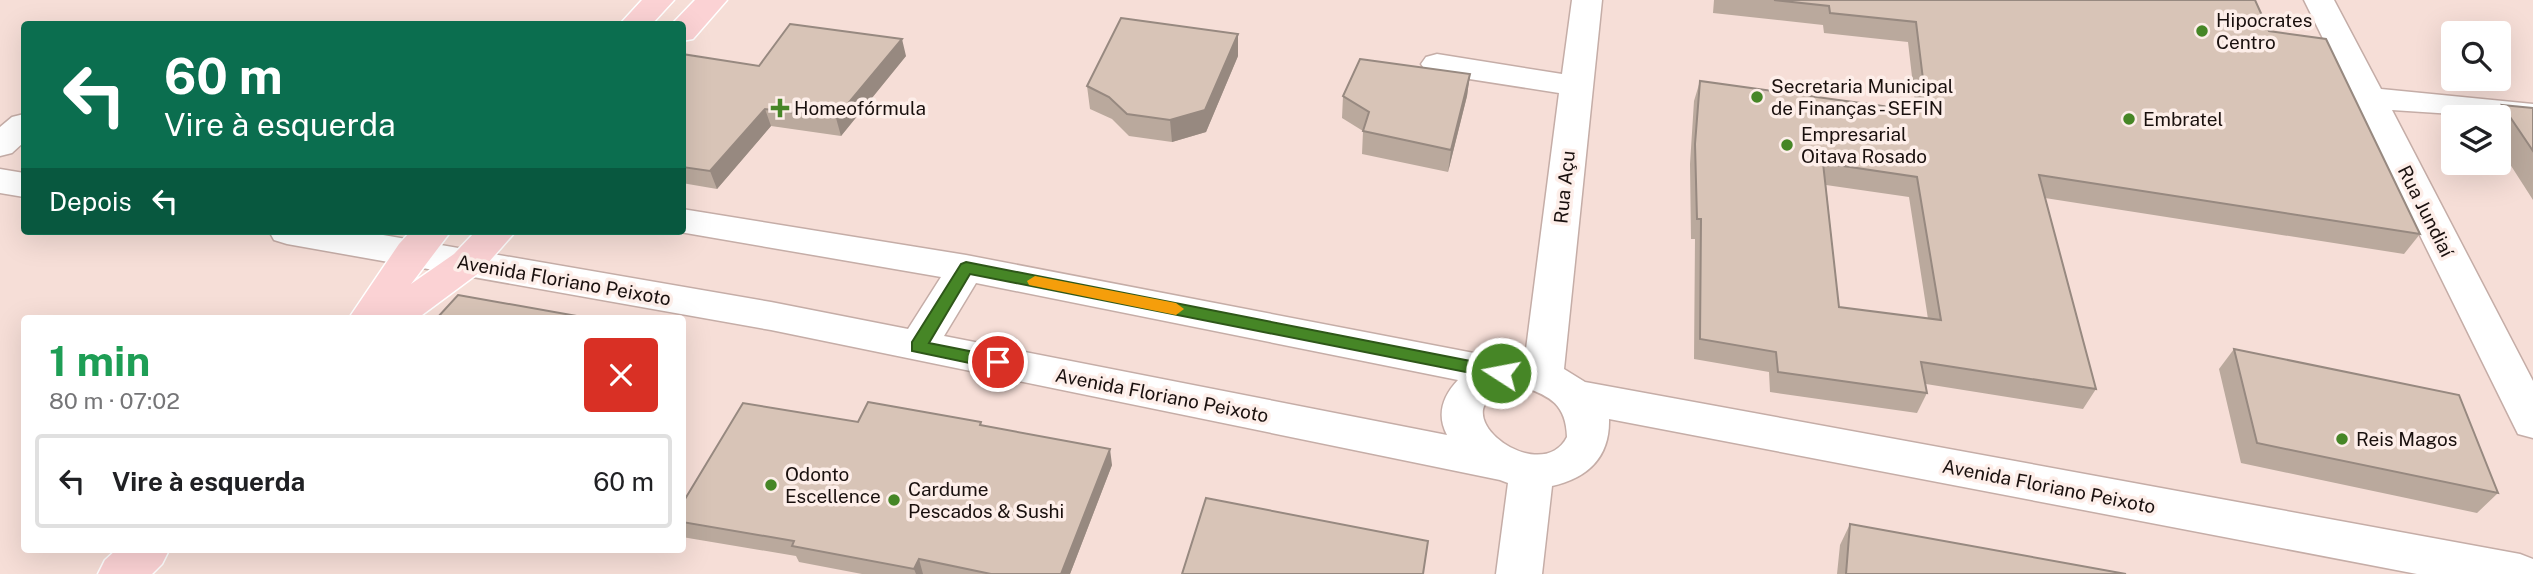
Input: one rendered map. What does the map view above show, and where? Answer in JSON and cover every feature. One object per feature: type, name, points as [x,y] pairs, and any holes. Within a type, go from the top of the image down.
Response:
[{"type":"main road","points":[[638,21],[659,0]]},
{"type":"main road","points":[[686,28],[712,0]]},
{"type":"main road","points":[[395,315],[467,263],[494,235]]},
{"type":"main road","points":[[370,315],[422,242]]},
{"type":"main road","points":[[121,574],[143,553]]},
{"type":"street","name":"Rua Açu","points":[[1561,386],[1575,86],[1587,0]]},
{"type":"street","name":"Rua Jundiaí","points":[[2319,0],[2533,422]]},
{"type":"street","points":[[1437,64],[1575,86]]},
{"type":"street","points":[[2369,98],[2533,114]]},
{"type":"street","points":[[0,113],[21,116]]},
{"type":"street","points":[[0,145],[21,128]]},
{"type":"street","points":[[0,181],[21,184]]},
{"type":"street","points":[[686,222],[966,268],[1501,373]]},
{"type":"street","name":"Avenida Floriano Peixoto","points":[[335,235],[422,242],[467,263],[771,316],[1516,467]]},
{"type":"street","points":[[918,346],[966,268]]},
{"type":"street","points":[[1522,371],[1561,386],[1588,413],[1591,430],[1586,445],[1576,457],[1560,466],[1516,467],[1483,453],[1470,439],[1463,424],[1463,407],[1470,392],[1483,380],[1501,373],[1522,371]]},
{"type":"street","name":"Avenida Floriano Peixoto","points":[[1561,386],[2520,574]]},
{"type":"street","points":[[1516,467],[1519,574]]},
{"type":"building","points":[[1774,0],[2255,0],[2269,31],[2326,39],[2420,234],[2039,175],[2096,389],[1921,362],[1927,393],[1778,372],[1776,352],[1700,339],[1701,219],[1697,219],[1695,144],[1700,81],[1927,112],[1916,22],[1830,13],[1829,6]],"holes":[[[1823,163],[1917,177],[1941,320],[1839,307]]]},
{"type":"building","points":[[1121,18],[1238,34],[1205,110],[1170,120],[1127,114],[1109,97],[1087,86]]},
{"type":"building","points":[[790,24],[902,39],[836,118],[765,109],[710,171],[686,168],[686,55],[759,66]]},
{"type":"building","points":[[1360,59],[1470,74],[1451,150],[1363,131],[1369,112],[1343,96]]},
{"type":"building","points":[[2511,106],[2533,108],[2533,151],[2511,118]]},
{"type":"building","points":[[458,295],[571,315],[440,315]]},
{"type":"building","name":"Reis Magos","points":[[2234,349],[2459,395],[2498,493],[2257,443]]},
{"type":"building","points":[[868,402],[1110,449],[1061,574],[991,574],[919,559],[914,569],[792,546],[794,541],[686,523],[686,497],[743,403],[858,422]]},
{"type":"building","points":[[1206,498],[1428,541],[1423,574],[1182,574]]},
{"type":"building","points":[[1850,524],[2126,574],[1846,574]]},
{"type":"slow traffic","points":[[1035,281],[1176,309]]},
{"type":"place","name":"Hipocrates Centro","points":[[2202,31]]},
{"type":"place","name":"Secretaria Municipal de Finanças - SEFIN","points":[[1757,97]]},
{"type":"place","name":"Homeofórmula","points":[[780,108]]},
{"type":"place","name":"Embratel","points":[[2129,119]]},
{"type":"place","name":"Empresarial Oitava Rosado","points":[[1787,145]]},
{"type":"place","name":"Reis Magos","points":[[2342,439]]},
{"type":"place","name":"Odonto Escellence","points":[[771,485]]},
{"type":"place","name":"Cardume Pescados & Sushi","points":[[894,500]]},
{"type":"route","points":[[998,362],[918,346],[966,268],[1501,373]]}]
